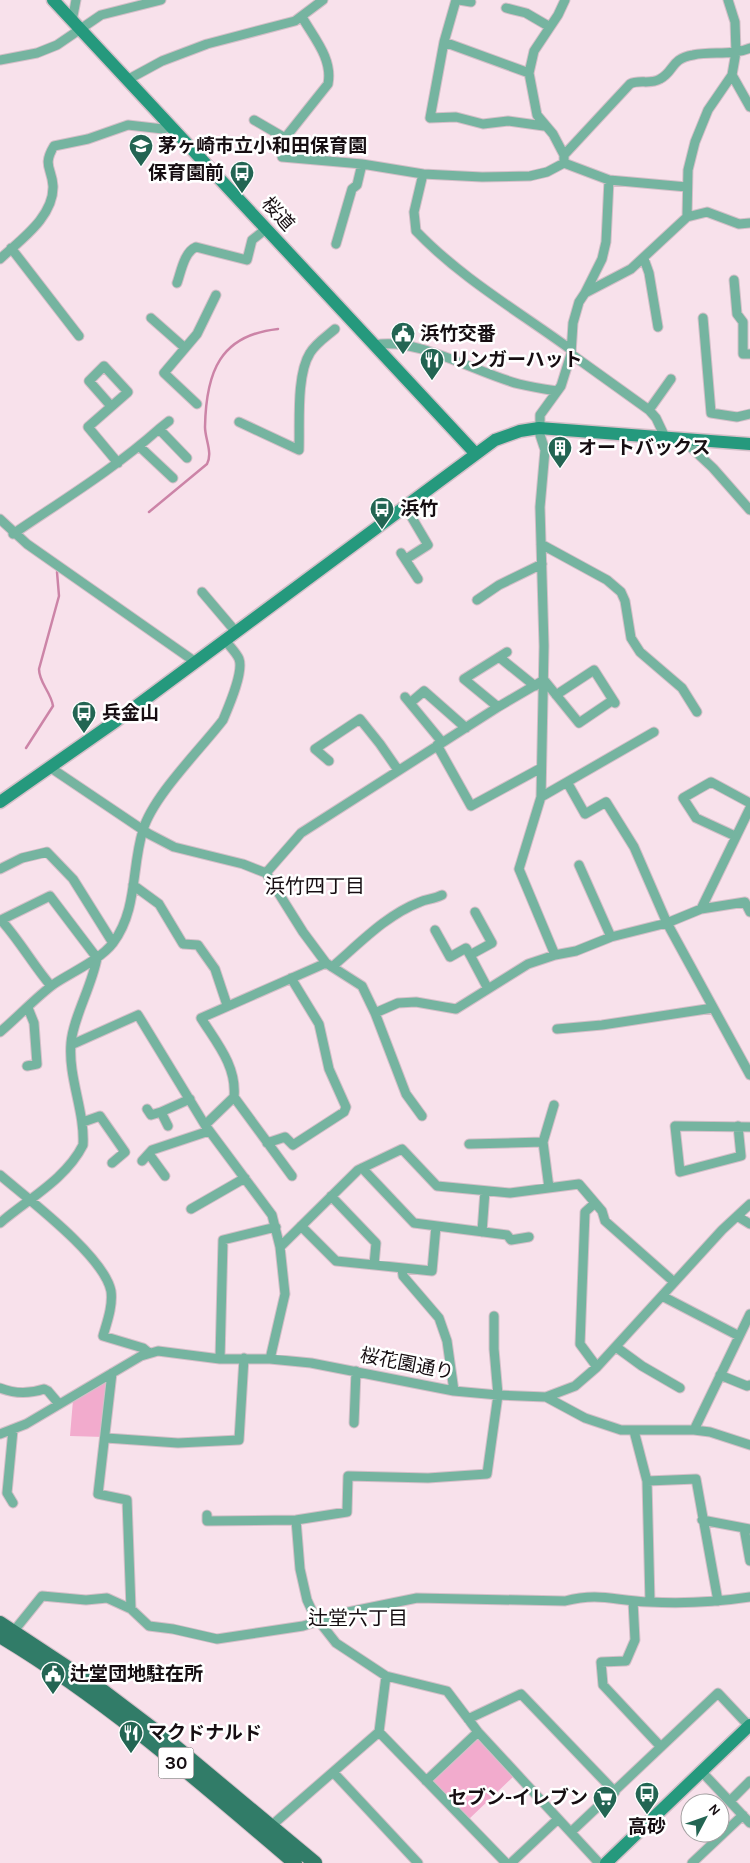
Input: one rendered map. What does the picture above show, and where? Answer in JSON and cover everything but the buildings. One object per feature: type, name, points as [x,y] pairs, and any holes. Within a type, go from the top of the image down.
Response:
[{"type":"main road","name":"30","points":[[0,1624],[7,1634],[138,1731],[295,1863]]},
{"type":"main road","name":"30","points":[[7,1634],[103,1691],[172,1744],[315,1863]]},
{"type":"street","name":"桜道","points":[[53,0],[475,453]]},
{"type":"street","points":[[76,0],[76,25]]},
{"type":"street","points":[[0,60],[37,53],[57,45],[76,25],[101,15],[161,0]]},
{"type":"street","points":[[127,80],[162,61],[206,44],[302,17],[323,0]]},
{"type":"street","points":[[470,2],[458,0],[444,42],[430,118],[456,117],[483,124],[508,121],[544,126]]},
{"type":"street","points":[[565,0],[534,51],[529,73],[537,115],[552,134],[564,159],[609,180],[687,187]]},
{"type":"street","points":[[687,217],[688,170],[701,126],[708,110],[732,75],[736,52],[735,22],[728,0]]},
{"type":"street","points":[[506,8],[526,13],[550,26]]},
{"type":"street","points":[[302,17],[330,64],[330,74],[328,84],[285,138],[282,157],[362,164],[423,174],[513,177],[547,172],[564,159],[633,82],[652,82],[660,79],[674,62],[691,55],[736,52],[750,48]]},
{"type":"street","points":[[444,42],[529,73]]},
{"type":"street","points":[[732,75],[750,108]]},
{"type":"street","points":[[254,120],[285,138]]},
{"type":"street","points":[[0,259],[42,218],[49,204],[53,184],[47,162],[54,146],[88,139],[128,125],[163,130],[172,127]]},
{"type":"street","points":[[336,244],[352,189],[357,185],[362,164]]},
{"type":"street","points":[[423,174],[414,212],[416,231],[470,280],[491,292],[648,410],[656,418],[665,437]]},
{"type":"street","points":[[555,955],[519,869],[541,797],[544,680],[540,507],[545,450],[539,428],[541,411],[557,391],[571,351],[573,323],[578,302],[585,293],[602,259],[606,242],[609,180]]},
{"type":"street","points":[[585,293],[631,269],[644,259],[687,217],[707,212],[739,224],[750,223]]},
{"type":"street","points":[[177,283],[183,264],[192,249],[196,247],[247,260],[252,240],[266,229]]},
{"type":"street","points":[[11,248],[79,336]]},
{"type":"street","points":[[644,259],[649,273],[658,327]]},
{"type":"street","points":[[734,280],[733,315],[743,322],[742,354],[750,354]]},
{"type":"street","points":[[197,404],[164,373],[198,334],[216,295]]},
{"type":"street","points":[[151,318],[185,348]]},
{"type":"street","points":[[703,318],[711,413],[737,417],[750,414]]},
{"type":"street","points":[[239,422],[299,450],[301,386],[306,362],[310,352],[335,329]]},
{"type":"street","points":[[375,345],[387,342],[429,352],[518,384],[557,391]]},
{"type":"street","points":[[81,433],[128,392],[104,366],[89,381],[111,406]]},
{"type":"street","points":[[648,410],[671,379]]},
{"type":"street","points":[[13,534],[118,463],[140,447],[169,421]]},
{"type":"street","points":[[88,427],[118,463]]},
{"type":"street","points":[[0,802],[50,768],[236,632],[475,453],[509,434],[539,428],[750,444]]},
{"type":"street","points":[[159,429],[187,458]]},
{"type":"street","points":[[683,440],[714,468],[750,510]]},
{"type":"street","points":[[140,447],[173,478]]},
{"type":"street","points":[[405,506],[428,544],[404,556],[418,579]]},
{"type":"street","points":[[0,519],[13,534],[194,661]]},
{"type":"street","points":[[541,544],[607,580],[621,592],[625,602],[631,638],[640,652],[682,688],[697,712]]},
{"type":"street","points":[[477,600],[499,585],[542,564]]},
{"type":"street","points":[[202,592],[236,632]]},
{"type":"street","points":[[0,1032],[51,986],[76,969],[97,958],[113,943],[129,914],[143,830],[160,796],[223,720],[240,666],[239,660],[225,640]]},
{"type":"street","points":[[498,707],[464,679],[507,652]]},
{"type":"street","points":[[499,657],[535,686]]},
{"type":"street","points":[[544,680],[556,695],[579,723],[614,702],[594,670],[556,695]]},
{"type":"street","points":[[266,873],[301,833],[370,791],[398,770],[498,707],[544,680]]},
{"type":"street","points":[[466,728],[424,691],[408,700],[440,744],[471,806],[541,768]]},
{"type":"street","points":[[329,761],[315,749],[360,719],[398,770]]},
{"type":"street","points":[[541,797],[654,732]]},
{"type":"street","points":[[50,768],[143,830],[179,849],[243,864],[266,873],[303,932],[329,965],[362,986],[376,1013],[406,1094],[422,1116]]},
{"type":"street","points":[[567,782],[585,814],[606,802],[634,847],[667,923],[750,1075]]},
{"type":"street","points":[[735,836],[696,818],[683,798],[711,782],[750,803]]},
{"type":"street","points":[[701,909],[750,808]]},
{"type":"street","points":[[0,868],[22,858],[47,852],[73,879],[113,943]]},
{"type":"street","points":[[578,869],[611,937]]},
{"type":"street","points":[[133,885],[159,904],[184,944],[198,945],[215,969],[227,1006]]},
{"type":"street","points":[[292,1176],[234,1097],[231,1068],[201,1018],[291,978],[329,965],[395,916],[421,901],[431,900],[442,895]]},
{"type":"street","points":[[51,986],[1,920],[6,916],[50,896],[97,958]]},
{"type":"street","points":[[376,1013],[398,1003],[416,1002],[456,1009],[528,964],[555,955],[576,951],[611,937],[667,923],[701,909],[745,902],[750,912]]},
{"type":"street","points":[[470,955],[492,943],[475,912]]},
{"type":"street","points":[[435,930],[450,957],[466,948],[488,989]]},
{"type":"street","points":[[0,1223],[31,1201],[84,1146],[71,1045],[90,988],[97,958]]},
{"type":"street","points":[[267,1143],[285,1137],[293,1144],[344,1112],[346,1107],[329,1069],[319,1024],[291,978]]},
{"type":"street","points":[[27,1066],[37,1064],[34,1023],[28,1008]]},
{"type":"street","points":[[557,1029],[602,1025],[713,1008]]},
{"type":"street","points":[[71,1045],[138,1015],[207,1128],[268,1210],[276,1227],[285,1294],[270,1359]]},
{"type":"street","points":[[142,1161],[152,1150],[207,1128],[234,1097]]},
{"type":"street","points":[[147,1109],[151,1115],[190,1099]]},
{"type":"street","points":[[549,1188],[543,1142],[554,1105]]},
{"type":"street","points":[[161,1112],[168,1126]]},
{"type":"street","points":[[82,1122],[100,1116],[125,1152],[112,1163]]},
{"type":"street","points":[[738,1126],[742,1156],[680,1172],[675,1126],[738,1126],[750,1127]]},
{"type":"street","points":[[469,1144],[543,1142]]},
{"type":"street","points":[[280,1247],[362,1168],[402,1149],[438,1186],[510,1193],[579,1184],[595,1203],[605,1221],[674,1282]]},
{"type":"street","points":[[149,1154],[165,1176]]},
{"type":"street","points":[[362,1168],[414,1223],[507,1235],[511,1240],[529,1237]]},
{"type":"street","points":[[0,1175],[89,1255],[106,1276],[111,1292],[110,1310],[103,1336],[143,1348],[148,1353]]},
{"type":"street","points":[[191,1209],[245,1178]]},
{"type":"street","points":[[482,1232],[486,1191]]},
{"type":"street","points":[[331,1196],[376,1243],[374,1265]]},
{"type":"street","points":[[595,1203],[585,1212],[580,1344],[597,1368]]},
{"type":"street","name":"桜花園通り","points":[[0,1434],[13,1430],[148,1353],[176,1352],[220,1359],[270,1359],[311,1363],[454,1391],[498,1396],[546,1396],[574,1386],[597,1368],[674,1282],[750,1204]]},
{"type":"street","points":[[737,1216],[750,1224]]},
{"type":"street","points":[[301,1226],[336,1261],[432,1271],[436,1226]]},
{"type":"street","points":[[220,1359],[223,1240],[276,1227]]},
{"type":"street","points":[[402,1268],[403,1276],[439,1318],[447,1341],[454,1391]]},
{"type":"street","points":[[662,1296],[739,1336]]},
{"type":"street","points":[[694,1430],[739,1336],[748,1325],[750,1314]]},
{"type":"street","points":[[207,1515],[208,1522],[296,1520],[347,1512],[348,1476],[428,1478],[487,1474],[498,1396],[494,1349],[494,1316]]},
{"type":"street","points":[[616,1347],[642,1366],[680,1388]]},
{"type":"street","points":[[106,1438],[178,1443],[239,1440],[244,1358]]},
{"type":"street","points":[[354,1423],[356,1371]]},
{"type":"street","points":[[112,1373],[106,1438],[98,1494],[126,1500],[131,1609]]},
{"type":"street","points":[[720,1375],[747,1386],[750,1385]]},
{"type":"street","points":[[0,1388],[9,1392],[32,1393],[44,1389],[59,1404]]},
{"type":"street","points":[[546,1396],[585,1418],[621,1430],[694,1430],[710,1432],[750,1445]]},
{"type":"street","points":[[13,1430],[7,1493],[13,1504]]},
{"type":"street","points":[[634,1431],[647,1480],[650,1602]]},
{"type":"street","points":[[647,1480],[696,1479],[718,1601]]},
{"type":"street","points":[[296,1520],[300,1569],[307,1600],[320,1622],[336,1643],[386,1676],[447,1691],[478,1732],[599,1863]]},
{"type":"street","points":[[702,1520],[747,1529],[750,1561]]},
{"type":"street","points":[[7,1634],[42,1596],[86,1600],[107,1598],[131,1609],[149,1626],[216,1638],[274,1632],[320,1622],[348,1612],[417,1598],[565,1601],[584,1596],[608,1596],[632,1601],[650,1602],[718,1601],[750,1597]]},
{"type":"street","points":[[632,1601],[635,1640],[626,1661],[601,1662],[603,1685],[661,1748]]},
{"type":"street","points":[[271,1826],[379,1732],[386,1676]]},
{"type":"street","points":[[571,1832],[718,1693],[749,1726],[606,1863]]},
{"type":"street","points":[[468,1719],[521,1694],[615,1792]]},
{"type":"street","points":[[379,1732],[506,1863]]},
{"type":"street","points":[[426,1781],[478,1732]]},
{"type":"street","points":[[333,1772],[418,1863]]},
{"type":"street","points":[[702,1772],[722,1793]]},
{"type":"street","points":[[750,1781],[730,1801],[750,1823]]},
{"type":"street","points":[[692,1863],[743,1815]]},
{"type":"street","points":[[511,1863],[558,1819]]},
{"type":"shaded area","points":[[108,1378],[104,1437],[70,1436],[73,1400]]},
{"type":"shaded area","points":[[478,1736],[514,1776],[468,1820],[431,1781]]},
{"type":"waterway","points":[[149,512],[207,464],[209,460],[205,432],[206,407],[213,373],[220,360],[230,348],[242,339],[278,329]]},
{"type":"waterway","points":[[26,748],[53,706],[41,679],[39,669],[59,596],[57,572]]},
{"type":"place","name":"茅ヶ崎市立小和田保育園","points":[[141,167]]},
{"type":"place","name":"保育園前","points":[[242,194]]},
{"type":"place","name":"浜竹交番","points":[[403,355]]},
{"type":"place","name":"リンガーハット","points":[[432,381]]},
{"type":"place","name":"オートバックス","points":[[560,469]]},
{"type":"place","name":"浜竹","points":[[382,530]]},
{"type":"place","name":"兵金山","points":[[84,734]]},
{"type":"place","name":"辻堂団地駐在所","points":[[53,1695]]},
{"type":"place","name":"マクドナルド","points":[[131,1754]]},
{"type":"place","name":"高砂","points":[[647,1815]]},
{"type":"place","name":"セブン-イレブン","points":[[605,1819]]},
{"type":"district","name":"浜竹四丁目","points":[[315,886]]},
{"type":"district","name":"辻堂六丁目","points":[[358,1618]]}]
